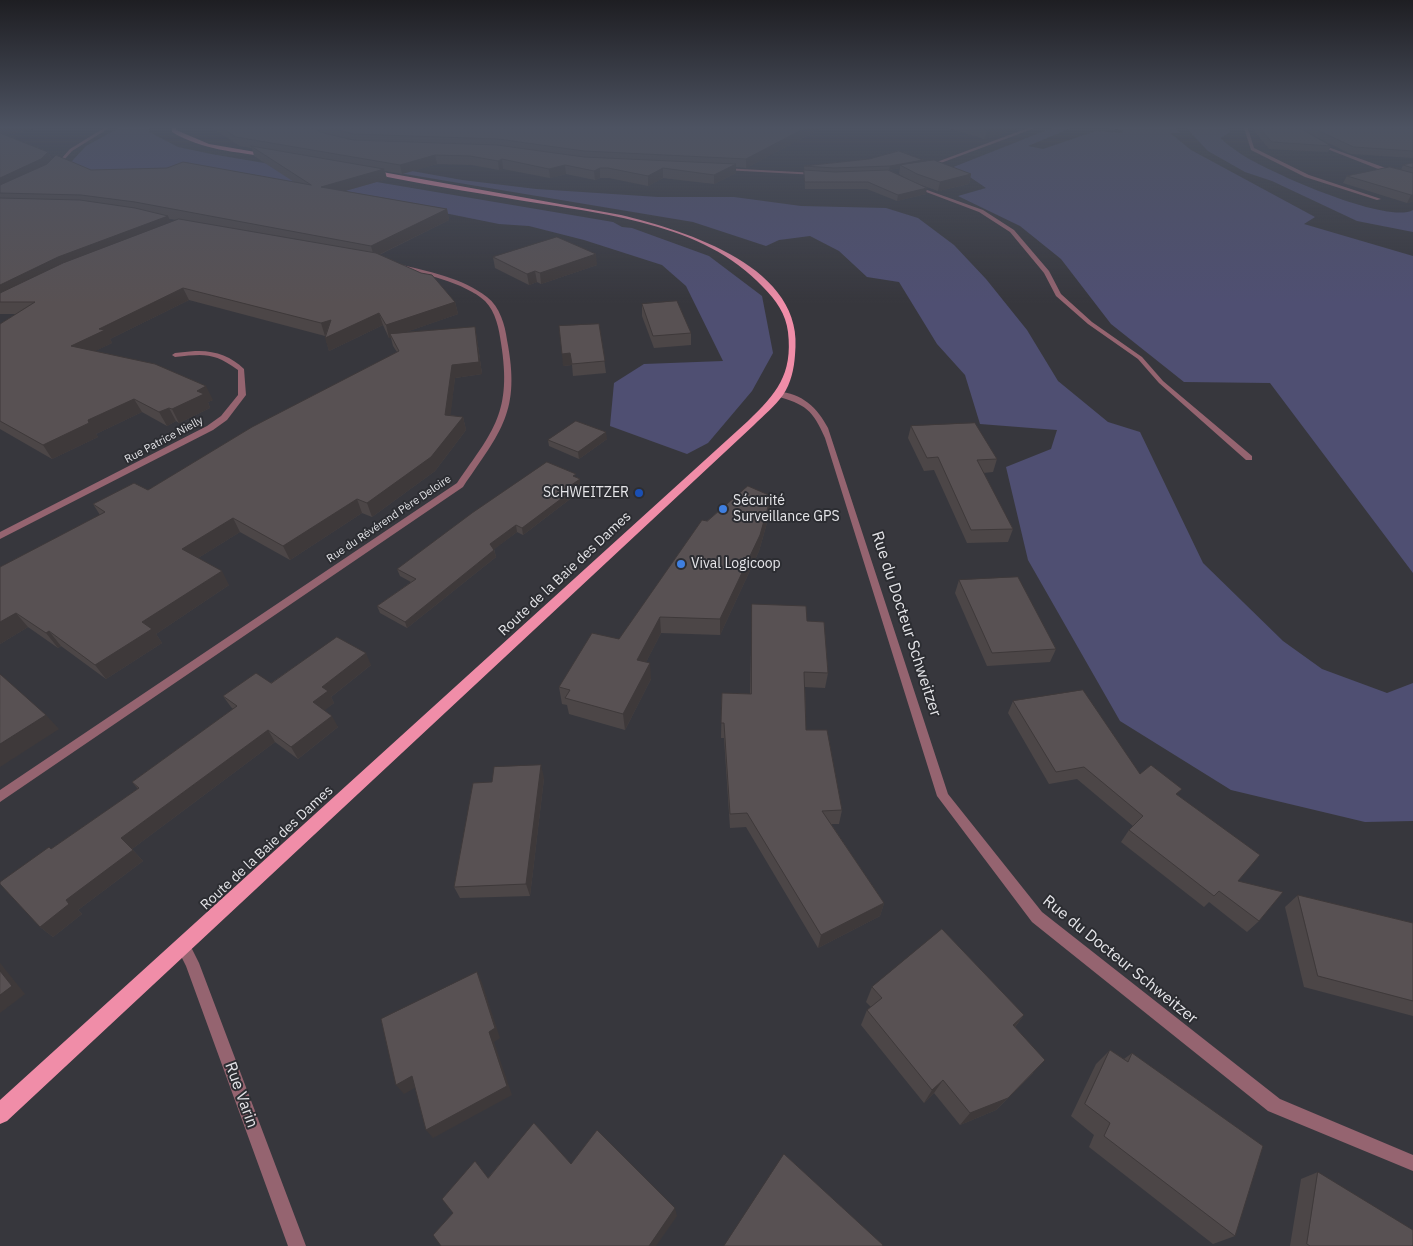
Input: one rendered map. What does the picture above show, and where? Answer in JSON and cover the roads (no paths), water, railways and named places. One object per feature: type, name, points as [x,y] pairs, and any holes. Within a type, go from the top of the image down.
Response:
[{"type":"main road","name":"Route de la Baie des Dames","points":[[0,1114],[737,436],[779,394],[786,382],[793,338],[790,320],[774,294],[756,274],[718,249],[665,227],[606,213],[450,186]]},
{"type":"street","points":[[916,186],[981,211],[1012,231],[1047,272],[1058,295],[1090,323],[1140,358],[1161,382],[1249,458]]},
{"type":"street","points":[[1339,186],[1379,199]]},
{"type":"street","name":"Rue du Révérend Père Deloire","points":[[0,797],[460,485],[502,419],[509,381],[501,325],[492,305],[475,293],[455,282],[412,268],[394,265]]},
{"type":"street","name":"Rue Patrice Nielly","points":[[0,536],[146,463],[210,428],[224,418],[242,395],[241,369],[225,356],[208,352],[175,355]]},
{"type":"street","name":"Rue du Docteur Schweitzer","points":[[779,394],[809,406],[816,412],[823,426],[841,476],[943,796],[1037,917],[1274,1105],[1413,1163]]},
{"type":"street","name":"Rue Varin","points":[[183,946],[192,963],[297,1246]]},
{"type":"place","name":"SCHWEITZER","points":[[639,493]]},
{"type":"place","name":"Sécurité Surveillance GPS","points":[[723,509]]},
{"type":"place","name":"Vival Logicoop","points":[[681,564]]}]
